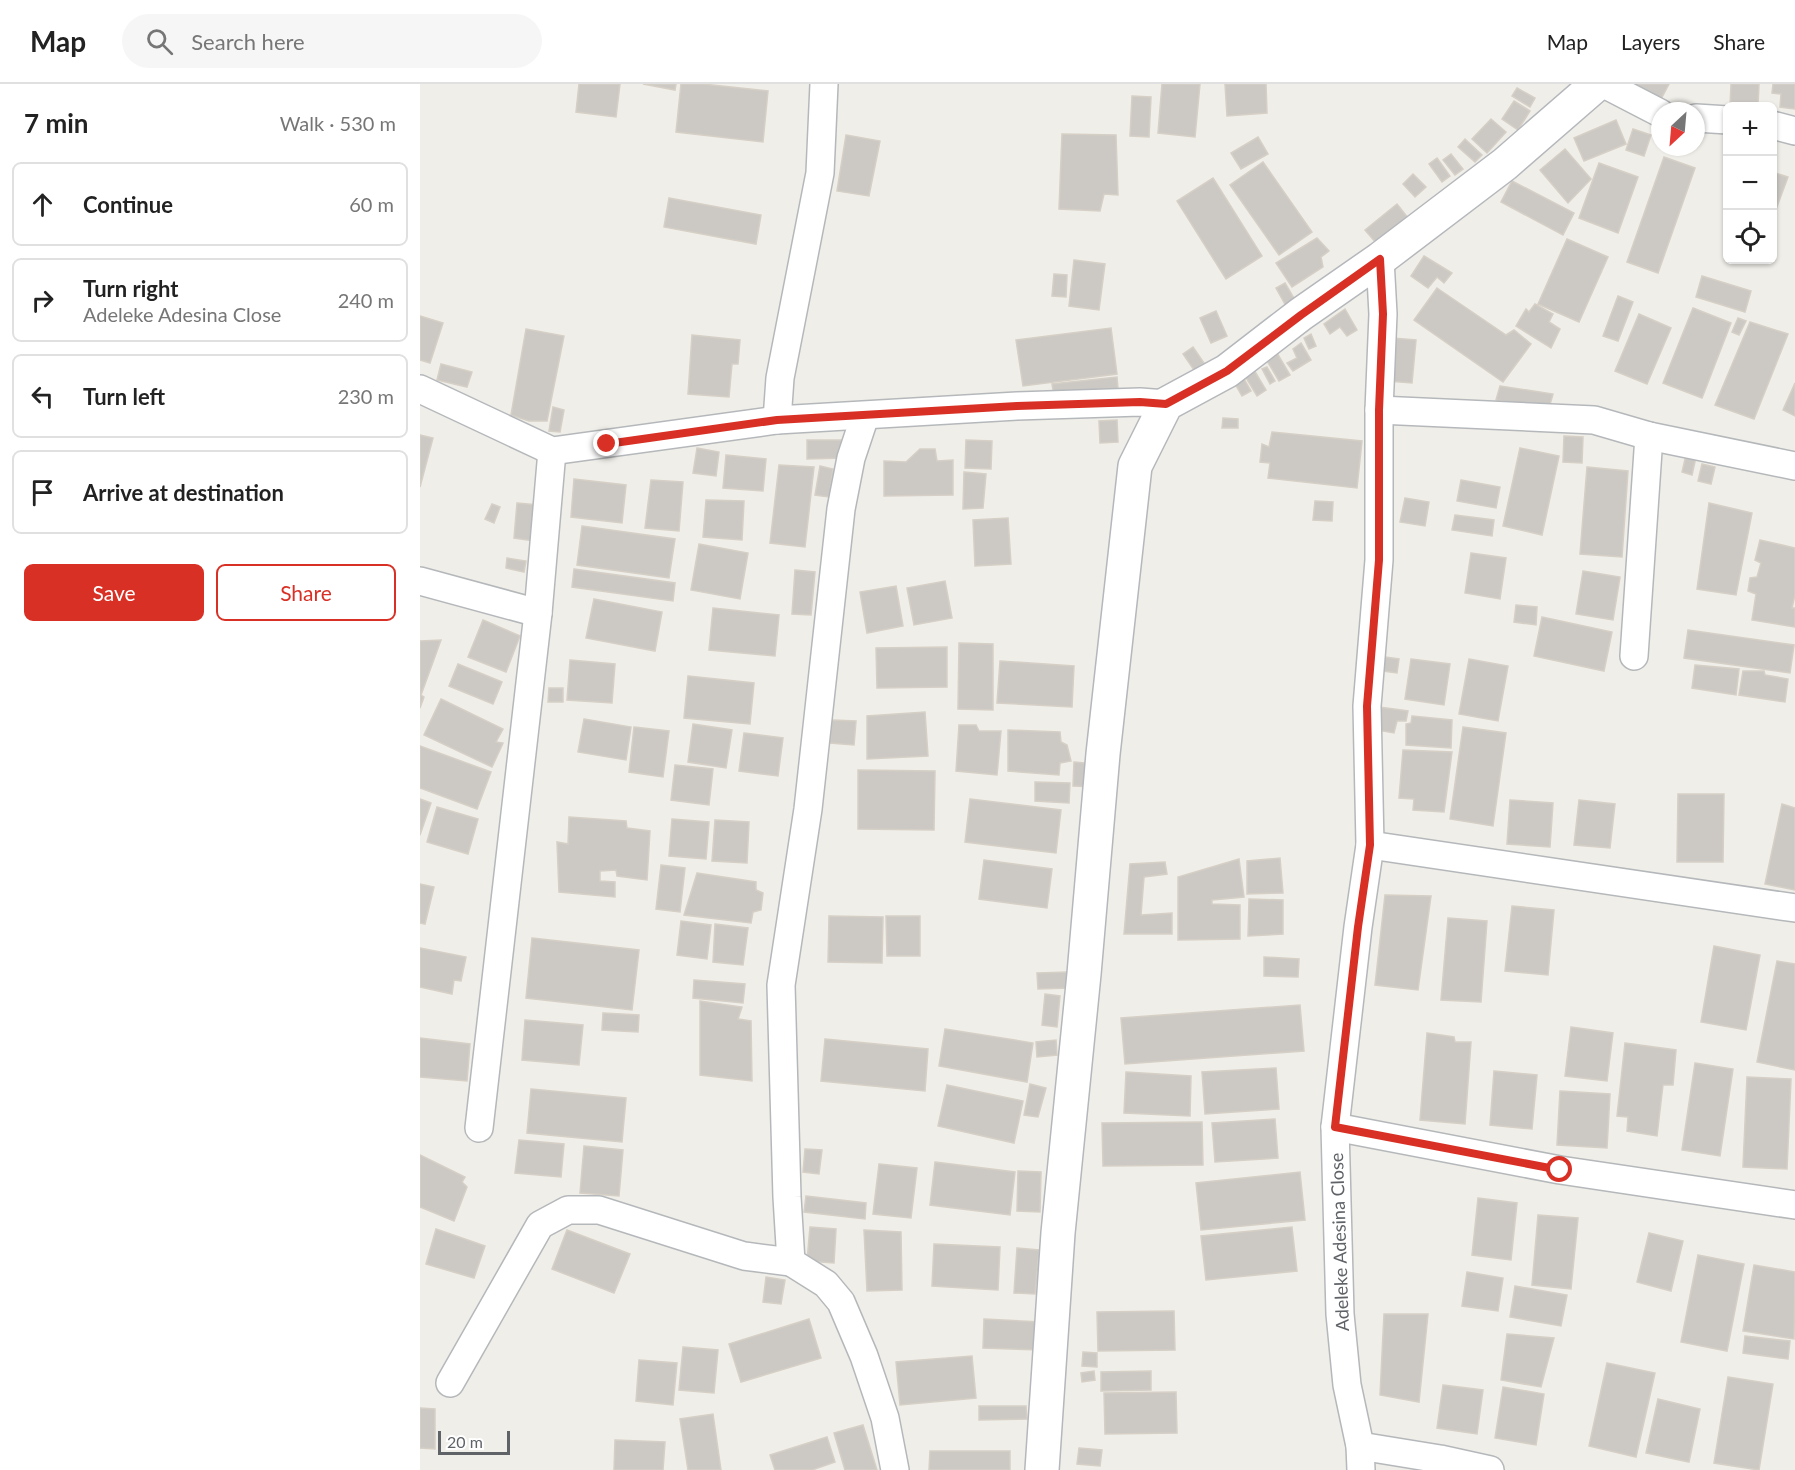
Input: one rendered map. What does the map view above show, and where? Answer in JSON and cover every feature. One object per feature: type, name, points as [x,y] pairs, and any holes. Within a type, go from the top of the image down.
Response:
[{"type":"street","points":[[777,420],[780,378],[820,173],[824,84]]},
{"type":"street","points":[[420,389],[552,451],[777,420],[1040,406],[1140,402],[1166,404],[1227,371],[1380,259],[1505,164],[1597,84]]},
{"type":"street","points":[[1604,84],[1651,108]]},
{"type":"street","points":[[1705,119],[1723,120]]},
{"type":"street","points":[[1777,126],[1795,131]]},
{"type":"street","name":"Adeleke Adesina Close","points":[[1361,1458],[1347,1385],[1340,1314],[1335,1127],[1358,927],[1370,845],[1367,706],[1379,560],[1379,410],[1383,314],[1380,259]]},
{"type":"street","points":[[1042,1470],[1058,1233],[1103,754],[1135,466],[1166,404]]},
{"type":"street","points":[[1379,410],[1594,420],[1649,436],[1795,465]]},
{"type":"street","points":[[792,1262],[787,1197],[781,985],[808,809],[842,509],[851,458],[865,416]]},
{"type":"street","points":[[1634,656],[1649,436]]},
{"type":"street","points":[[478,1128],[538,613],[552,451]]},
{"type":"street","points":[[420,581],[538,613]]},
{"type":"street","points":[[1370,845],[1795,908]]},
{"type":"street","points":[[1335,1127],[1560,1170],[1795,1205]]},
{"type":"street","points":[[450,1383],[540,1225],[568,1210],[599,1210],[744,1256],[792,1262],[826,1284],[841,1302],[864,1356],[885,1418],[895,1470]]},
{"type":"street","points":[[1361,1458],[1440,1459],[1490,1470]]},
{"type":"building","points":[[579,84],[620,84],[616,117],[576,112]]},
{"type":"building","points":[[643,84],[676,84],[675,90]]},
{"type":"building","points":[[681,84],[768,91],[763,142],[676,132]]},
{"type":"building","points":[[1162,84],[1200,84],[1195,137],[1158,133]]},
{"type":"building","points":[[1225,84],[1266,84],[1267,113],[1227,116]]},
{"type":"building","points":[[1637,84],[1669,84],[1660,101],[1635,87]]},
{"type":"building","points":[[1731,84],[1759,84],[1758,102],[1730,102]]},
{"type":"building","points":[[1773,84],[1795,84],[1795,109],[1780,107],[1781,94],[1772,93]]},
{"type":"building","points":[[1517,88],[1535,98],[1530,107],[1512,96]]},
{"type":"building","points":[[1132,96],[1151,97],[1149,137],[1130,136]]},
{"type":"building","points":[[1514,101],[1530,111],[1518,130],[1502,119]]},
{"type":"building","points":[[1491,119],[1506,132],[1487,153],[1472,139]]},
{"type":"building","points":[[1616,120],[1626,144],[1584,161],[1574,138]]},
{"type":"building","points":[[1633,129],[1651,135],[1644,156],[1626,150]]},
{"type":"building","points":[[1062,134],[1116,135],[1118,195],[1104,194],[1100,211],[1059,209]]},
{"type":"building","points":[[846,135],[880,141],[869,196],[837,191]]},
{"type":"building","points":[[1258,137],[1268,154],[1241,169],[1231,153]]},
{"type":"building","points":[[1465,139],[1482,155],[1475,162],[1458,147]]},
{"type":"building","points":[[1565,149],[1591,179],[1568,203],[1540,170]]},
{"type":"building","points":[[1451,154],[1463,169],[1455,175],[1443,160]]},
{"type":"building","points":[[1664,157],[1695,168],[1658,273],[1627,262]]},
{"type":"building","points":[[1437,158],[1450,176],[1442,182],[1429,164]]},
{"type":"building","points":[[1263,162],[1312,232],[1279,255],[1230,185]]},
{"type":"building","points":[[1599,163],[1638,177],[1618,233],[1579,218]]},
{"type":"building","points":[[1413,174],[1426,187],[1415,197],[1403,184]]},
{"type":"building","points":[[1777,174],[1788,177],[1777,207]]},
{"type":"building","points":[[1213,178],[1262,256],[1226,279],[1177,201]]},
{"type":"building","points":[[1512,181],[1574,213],[1563,235],[1501,202]]},
{"type":"building","points":[[669,198],[761,215],[756,244],[664,227]]},
{"type":"building","points":[[1397,204],[1408,218],[1377,244],[1365,230]]},
{"type":"building","points":[[1317,238],[1329,251],[1321,257],[1323,267],[1292,287],[1276,263]]},
{"type":"building","points":[[1567,239],[1608,257],[1579,322],[1538,304]]},
{"type":"building","points":[[1424,256],[1452,273],[1444,283],[1437,277],[1428,288],[1411,276]]},
{"type":"building","points":[[1074,260],[1105,264],[1099,310],[1069,306]]},
{"type":"building","points":[[1054,274],[1067,275],[1066,297],[1052,296]]},
{"type":"building","points":[[1702,276],[1751,291],[1745,312],[1696,297]]},
{"type":"building","points":[[1285,283],[1295,300],[1286,306],[1276,288]]},
{"type":"building","points":[[1437,288],[1506,335],[1514,330],[1531,344],[1503,382],[1414,320]]},
{"type":"building","points":[[1618,296],[1633,302],[1618,341],[1603,336]]},
{"type":"building","points":[[1535,304],[1553,314],[1549,322],[1560,329],[1551,348],[1516,326],[1526,309],[1529,312]]},
{"type":"building","points":[[1693,308],[1731,323],[1702,398],[1663,383]]},
{"type":"building","points":[[1345,309],[1357,330],[1347,336],[1340,327],[1330,334],[1324,324]]},
{"type":"building","points":[[1216,311],[1227,336],[1211,343],[1200,318]]},
{"type":"building","points":[[1639,314],[1671,328],[1647,384],[1615,371]]},
{"type":"building","points":[[420,316],[443,323],[430,363],[420,360]]},
{"type":"building","points":[[1738,318],[1746,321],[1739,335],[1732,332]]},
{"type":"building","points":[[1750,322],[1788,334],[1754,419],[1715,405]]},
{"type":"building","points":[[1111,328],[1117,374],[1023,386],[1016,340]]},
{"type":"building","points":[[526,329],[564,336],[547,421],[529,421],[511,415]]},
{"type":"building","points":[[1311,334],[1316,346],[1309,349],[1304,338]]},
{"type":"building","points":[[692,335],[740,340],[738,364],[732,364],[729,397],[688,394]]},
{"type":"building","points":[[1392,338],[1416,340],[1412,383],[1388,381]]},
{"type":"building","points":[[1301,343],[1311,360],[1293,371],[1287,363],[1297,358],[1293,349]]},
{"type":"building","points":[[1193,347],[1204,363],[1194,370],[1183,354]]},
{"type":"building","points":[[1277,353],[1290,375],[1279,381],[1266,359]]},
{"type":"building","points":[[441,364],[472,372],[467,387],[437,380]]},
{"type":"building","points":[[1267,367],[1275,381],[1270,384],[1262,369]]},
{"type":"building","points":[[1254,370],[1266,390],[1257,396],[1245,376]]},
{"type":"building","points":[[1117,377],[1118,389],[1054,396],[1052,384]]},
{"type":"building","points":[[1243,377],[1251,391],[1242,396],[1234,382]]},
{"type":"building","points":[[1795,383],[1795,416],[1783,410]]},
{"type":"building","points":[[1500,386],[1553,394],[1549,408],[1496,400]]},
{"type":"building","points":[[553,407],[564,410],[560,432],[549,431]]},
{"type":"building","points":[[1223,418],[1238,419],[1238,428],[1222,428]]},
{"type":"building","points":[[1117,420],[1118,442],[1100,443],[1099,421]]},
{"type":"building","points":[[1272,432],[1362,441],[1357,488],[1268,478],[1270,463],[1260,462],[1262,444],[1269,447]]},
{"type":"building","points":[[420,435],[433,438],[420,487]]},
{"type":"building","points":[[1564,436],[1583,437],[1582,463],[1563,462]]},
{"type":"building","points":[[807,440],[843,440],[844,458],[807,459]]},
{"type":"building","points":[[966,440],[992,441],[991,469],[965,468]]},
{"type":"building","points":[[697,448],[719,452],[716,476],[693,473]]},
{"type":"building","points":[[1520,448],[1559,456],[1542,535],[1503,526]]},
{"type":"building","points":[[920,449],[935,449],[937,461],[953,460],[953,495],[884,496],[884,461],[906,462]]},
{"type":"building","points":[[726,455],[766,459],[763,491],[723,488]]},
{"type":"building","points":[[1686,455],[1696,457],[1692,475],[1682,472]]},
{"type":"building","points":[[1702,464],[1715,467],[1711,484],[1698,481]]},
{"type":"building","points":[[779,465],[814,467],[805,547],[770,543]]},
{"type":"building","points":[[820,466],[833,469],[829,497],[815,495]]},
{"type":"building","points":[[1587,467],[1628,471],[1622,557],[1580,554]]},
{"type":"building","points":[[964,472],[986,474],[983,508],[963,509]]},
{"type":"building","points":[[574,479],[626,485],[622,523],[571,517]]},
{"type":"building","points":[[651,480],[683,482],[679,531],[645,528]]},
{"type":"building","points":[[1461,480],[1500,487],[1496,508],[1457,501]]},
{"type":"building","points":[[1405,498],[1429,502],[1425,526],[1400,522]]},
{"type":"building","points":[[706,500],[744,501],[742,540],[703,537]]},
{"type":"building","points":[[1315,501],[1333,502],[1332,521],[1313,520]]},
{"type":"building","points":[[517,503],[538,505],[534,541],[514,538]]},
{"type":"building","points":[[1709,503],[1752,513],[1736,595],[1697,589]]},
{"type":"building","points":[[492,504],[500,507],[494,523],[485,519]]},
{"type":"building","points":[[1455,515],[1494,520],[1492,536],[1452,530]]},
{"type":"building","points":[[1008,518],[1011,564],[975,566],[973,520]]},
{"type":"building","points":[[582,526],[675,539],[669,578],[577,565]]},
{"type":"building","points":[[1760,540],[1795,548],[1795,595],[1792,608],[1795,608],[1795,627],[1752,620],[1756,594],[1748,591],[1750,578],[1757,577],[1761,563],[1755,560]]},
{"type":"building","points":[[699,544],[748,553],[740,599],[691,590]]},
{"type":"building","points":[[1471,553],[1506,558],[1500,599],[1465,593]]},
{"type":"building","points":[[507,558],[526,561],[524,572],[506,568]]},
{"type":"building","points":[[574,569],[675,583],[673,601],[572,587]]},
{"type":"building","points":[[795,570],[815,572],[811,615],[792,614]]},
{"type":"building","points":[[1583,571],[1620,577],[1613,620],[1576,614]]},
{"type":"building","points":[[945,581],[952,618],[914,625],[907,588]]},
{"type":"building","points":[[896,586],[903,626],[867,633],[860,592]]},
{"type":"building","points":[[594,599],[662,612],[655,651],[586,638]]},
{"type":"building","points":[[1516,605],[1537,607],[1536,625],[1514,622]]},
{"type":"building","points":[[713,608],[779,615],[775,656],[709,650]]},
{"type":"building","points":[[1542,617],[1612,632],[1604,671],[1534,656]]},
{"type":"building","points":[[483,620],[520,636],[506,672],[468,657]]},
{"type":"building","points":[[1688,630],[1794,645],[1790,673],[1684,658]]},
{"type":"building","points":[[441,640],[421,695],[424,697],[420,708],[420,641]]},
{"type":"building","points":[[959,643],[993,644],[993,710],[958,709]]},
{"type":"building","points":[[947,647],[947,687],[877,688],[876,648]]},
{"type":"building","points":[[1385,657],[1399,659],[1397,673],[1383,671]]},
{"type":"building","points":[[1411,659],[1450,664],[1444,705],[1405,699]]},
{"type":"building","points":[[1469,659],[1508,666],[1498,721],[1459,714]]},
{"type":"building","points":[[570,660],[615,664],[612,703],[567,700]]},
{"type":"building","points":[[1000,661],[1074,666],[1072,707],[997,703]]},
{"type":"building","points":[[458,664],[502,682],[493,704],[449,686]]},
{"type":"building","points":[[1695,665],[1739,669],[1736,695],[1692,688]]},
{"type":"building","points":[[1743,671],[1764,671],[1765,675],[1788,679],[1785,702],[1739,695]]},
{"type":"building","points":[[688,676],[754,683],[750,724],[684,718]]},
{"type":"building","points":[[549,688],[563,688],[563,702],[548,702]]},
{"type":"building","points":[[441,699],[503,729],[496,742],[503,743],[492,767],[424,735]]},
{"type":"building","points":[[1379,707],[1408,711],[1406,721],[1397,721],[1394,733],[1377,730]]},
{"type":"building","points":[[925,712],[928,756],[867,759],[867,716]]},
{"type":"building","points":[[1412,716],[1452,720],[1451,748],[1406,745],[1406,724],[1411,723]]},
{"type":"building","points":[[584,719],[631,727],[626,760],[578,752]]},
{"type":"building","points":[[832,720],[856,721],[854,745],[830,743]]},
{"type":"building","points":[[693,724],[732,730],[726,768],[688,762]]},
{"type":"building","points":[[959,725],[976,725],[979,731],[1001,731],[997,775],[956,771]]},
{"type":"building","points":[[634,727],[669,731],[663,777],[629,772]]},
{"type":"building","points":[[1463,727],[1506,733],[1493,826],[1450,819]]},
{"type":"building","points":[[1008,730],[1060,732],[1061,742],[1067,745],[1071,761],[1060,763],[1059,775],[1008,771]]},
{"type":"building","points":[[744,733],[783,738],[778,776],[739,771]]},
{"type":"building","points":[[420,746],[491,772],[477,809],[420,788]]},
{"type":"building","points":[[1403,750],[1452,752],[1444,812],[1413,810],[1414,799],[1399,798]]},
{"type":"building","points":[[1074,762],[1095,764],[1094,787],[1073,786]]},
{"type":"building","points":[[675,765],[713,769],[709,805],[671,800]]},
{"type":"building","points":[[858,770],[935,771],[934,830],[858,829]]},
{"type":"building","points":[[1035,782],[1070,783],[1069,803],[1035,801]]},
{"type":"building","points":[[1678,794],[1724,794],[1723,862],[1677,862]]},
{"type":"building","points":[[420,799],[431,803],[420,835]]},
{"type":"building","points":[[970,799],[1061,810],[1056,853],[965,842]]},
{"type":"building","points":[[1510,800],[1553,803],[1550,847],[1507,844]]},
{"type":"building","points":[[1579,800],[1615,804],[1610,848],[1574,845]]},
{"type":"building","points":[[1782,804],[1795,808],[1795,890],[1765,884]]},
{"type":"building","points":[[437,807],[478,819],[468,854],[427,842]]},
{"type":"building","points":[[569,817],[626,821],[627,828],[650,831],[647,880],[617,876],[616,870],[600,871],[600,881],[615,882],[615,897],[559,892],[557,842],[568,844]]},
{"type":"building","points":[[672,819],[709,822],[706,859],[669,856]]},
{"type":"building","points":[[715,820],[749,822],[747,863],[712,861]]},
{"type":"building","points":[[1280,858],[1283,893],[1247,894],[1247,861]]},
{"type":"building","points":[[1239,859],[1244,897],[1212,900],[1212,904],[1240,905],[1240,939],[1178,940],[1178,877]]},
{"type":"building","points":[[984,860],[1052,869],[1047,908],[979,899]]},
{"type":"building","points":[[1165,862],[1167,874],[1144,877],[1141,915],[1172,913],[1172,934],[1124,934],[1130,864]]},
{"type":"building","points":[[661,865],[685,868],[680,912],[656,909]]},
{"type":"building","points":[[697,873],[756,882],[756,890],[763,893],[761,910],[753,912],[751,923],[684,915]]},
{"type":"building","points":[[420,884],[434,887],[425,924],[420,923]]},
{"type":"building","points":[[1385,895],[1431,896],[1418,990],[1375,985]]},
{"type":"building","points":[[1249,899],[1283,900],[1283,934],[1248,936]]},
{"type":"building","points":[[1512,906],[1554,910],[1548,975],[1505,971]]},
{"type":"building","points":[[829,916],[883,917],[882,963],[828,962]]},
{"type":"building","points":[[886,916],[920,916],[920,956],[887,956]]},
{"type":"building","points":[[1448,918],[1487,921],[1481,1002],[1441,1000]]},
{"type":"building","points":[[681,921],[711,925],[707,959],[677,955]]},
{"type":"building","points":[[715,924],[748,928],[743,965],[713,962]]},
{"type":"building","points":[[532,938],[639,950],[632,1010],[526,998]]},
{"type":"building","points":[[1714,946],[1760,955],[1746,1030],[1701,1022]]},
{"type":"building","points":[[420,948],[466,957],[461,981],[454,980],[452,994],[420,987]]},
{"type":"building","points":[[1264,957],[1299,959],[1298,977],[1264,976]]},
{"type":"building","points":[[1777,961],[1795,964],[1795,1070],[1757,1062]]},
{"type":"building","points":[[1069,972],[1070,988],[1038,989],[1037,973]]},
{"type":"building","points":[[694,980],[745,984],[743,1003],[693,998]]},
{"type":"building","points":[[1045,994],[1060,996],[1057,1027],[1042,1025]]},
{"type":"building","points":[[700,1001],[742,1007],[738,1019],[751,1021],[752,1081],[700,1075]]},
{"type":"building","points":[[1300,1005],[1304,1051],[1125,1064],[1121,1018]]},
{"type":"building","points":[[603,1013],[639,1015],[638,1032],[602,1030]]},
{"type":"building","points":[[525,1020],[583,1025],[579,1065],[522,1060]]},
{"type":"building","points":[[1571,1027],[1613,1033],[1607,1081],[1565,1076]]},
{"type":"building","points":[[945,1029],[1033,1043],[1027,1082],[939,1066]]},
{"type":"building","points":[[1427,1033],[1454,1037],[1455,1042],[1471,1042],[1465,1124],[1420,1120]]},
{"type":"building","points":[[420,1038],[470,1044],[467,1081],[420,1077]]},
{"type":"building","points":[[825,1039],[928,1049],[925,1091],[821,1081]]},
{"type":"building","points":[[1056,1040],[1057,1055],[1037,1057],[1036,1042]]},
{"type":"building","points":[[1625,1043],[1676,1050],[1673,1085],[1663,1085],[1657,1136],[1627,1131],[1628,1117],[1617,1116]]},
{"type":"building","points":[[1695,1063],[1733,1069],[1720,1156],[1682,1150]]},
{"type":"building","points":[[1276,1068],[1279,1109],[1205,1114],[1202,1072]]},
{"type":"building","points":[[1494,1071],[1537,1075],[1532,1129],[1490,1125]]},
{"type":"building","points":[[1126,1072],[1191,1076],[1190,1116],[1124,1113]]},
{"type":"building","points":[[1747,1077],[1791,1079],[1787,1169],[1743,1167]]},
{"type":"building","points":[[1030,1084],[1046,1088],[1038,1117],[1024,1115]]},
{"type":"building","points":[[947,1085],[1023,1101],[1014,1143],[938,1126]]},
{"type":"building","points":[[531,1089],[626,1098],[622,1142],[527,1133]]},
{"type":"building","points":[[1560,1091],[1610,1094],[1607,1148],[1557,1145]]},
{"type":"building","points":[[1275,1119],[1278,1158],[1215,1162],[1212,1123]]},
{"type":"building","points":[[1202,1122],[1203,1165],[1103,1166],[1102,1123]]},
{"type":"building","points":[[519,1140],[564,1144],[561,1177],[515,1173]]},
{"type":"building","points":[[584,1146],[623,1150],[619,1196],[580,1193]]},
{"type":"building","points":[[805,1149],[822,1150],[819,1174],[803,1172]]},
{"type":"building","points":[[420,1155],[465,1177],[462,1182],[467,1187],[454,1221],[420,1207]]},
{"type":"building","points":[[935,1162],[1015,1172],[1010,1215],[930,1205]]},
{"type":"building","points":[[879,1164],[917,1168],[911,1218],[873,1214]]},
{"type":"building","points":[[1018,1171],[1041,1172],[1040,1212],[1017,1211]]},
{"type":"building","points":[[1300,1172],[1305,1220],[1201,1230],[1196,1183]]},
{"type":"building","points":[[806,1196],[866,1203],[865,1219],[804,1212]]},
{"type":"building","points":[[1478,1198],[1517,1203],[1511,1260],[1472,1255]]},
{"type":"building","points":[[1538,1215],[1578,1218],[1571,1289],[1532,1285]]},
{"type":"building","points":[[810,1227],[836,1229],[834,1263],[807,1261]]},
{"type":"building","points":[[1292,1227],[1297,1271],[1206,1280],[1201,1236]]},
{"type":"building","points":[[436,1229],[485,1246],[474,1278],[426,1264]]},
{"type":"building","points":[[567,1230],[630,1254],[614,1293],[552,1269]]},
{"type":"building","points":[[864,1230],[901,1232],[902,1290],[867,1291]]},
{"type":"building","points":[[1649,1233],[1683,1241],[1671,1291],[1637,1282]]},
{"type":"building","points":[[934,1244],[1000,1247],[998,1290],[932,1286]]},
{"type":"building","points":[[1017,1248],[1039,1250],[1035,1294],[1014,1293]]},
{"type":"building","points":[[1698,1255],[1744,1264],[1727,1351],[1681,1342]]},
{"type":"building","points":[[1754,1265],[1795,1272],[1794,1339],[1743,1331]]},
{"type":"building","points":[[1467,1272],[1503,1278],[1498,1311],[1462,1306]]},
{"type":"building","points":[[766,1277],[785,1280],[781,1304],[763,1302]]},
{"type":"building","points":[[1515,1286],[1567,1295],[1561,1326],[1510,1317]]},
{"type":"building","points":[[1174,1311],[1175,1350],[1098,1351],[1097,1312]]},
{"type":"building","points":[[1384,1314],[1428,1314],[1419,1402],[1380,1395]]},
{"type":"building","points":[[809,1319],[821,1358],[741,1382],[729,1344]]},
{"type":"building","points":[[984,1319],[1041,1322],[1040,1350],[983,1348]]},
{"type":"building","points":[[1507,1334],[1554,1338],[1541,1387],[1501,1380]]},
{"type":"building","points":[[1745,1336],[1790,1341],[1788,1359],[1743,1353]]},
{"type":"building","points":[[683,1347],[718,1350],[714,1393],[679,1390]]},
{"type":"building","points":[[1083,1352],[1097,1353],[1097,1367],[1082,1366]]},
{"type":"building","points":[[972,1356],[976,1398],[900,1405],[896,1362]]},
{"type":"building","points":[[639,1360],[677,1363],[673,1405],[636,1401]]},
{"type":"building","points":[[1607,1363],[1655,1373],[1636,1457],[1589,1446]]},
{"type":"building","points":[[1094,1371],[1095,1380],[1082,1382],[1081,1373]]},
{"type":"building","points":[[1151,1371],[1151,1390],[1101,1391],[1101,1372]]},
{"type":"building","points":[[1728,1377],[1773,1384],[1759,1470],[1714,1463]]},
{"type":"building","points":[[1443,1385],[1483,1390],[1477,1434],[1437,1428]]},
{"type":"building","points":[[1503,1387],[1544,1394],[1536,1445],[1495,1438]]},
{"type":"building","points":[[1176,1392],[1177,1433],[1105,1434],[1104,1393]]},
{"type":"building","points":[[1658,1399],[1700,1409],[1689,1462],[1646,1453]]},
{"type":"building","points":[[979,1406],[1026,1406],[1027,1419],[979,1420]]},
{"type":"building","points":[[420,1408],[435,1409],[435,1449],[420,1448]]},
{"type":"building","points":[[713,1414],[721,1470],[688,1470],[680,1419]]},
{"type":"building","points":[[863,1425],[877,1470],[845,1470],[834,1433]]},
{"type":"building","points":[[827,1437],[835,1462],[812,1470],[775,1470],[770,1455]]},
{"type":"building","points":[[615,1440],[665,1442],[663,1470],[614,1470]]},
{"type":"building","points":[[1079,1448],[1102,1450],[1100,1466],[1077,1464]]},
{"type":"building","points":[[930,1451],[1010,1451],[1010,1470],[929,1470]]},
{"type":"route","points":[[607,444],[777,420],[1017,406],[1140,402],[1166,404],[1227,371],[1380,259],[1383,314],[1379,410],[1379,560],[1367,706],[1370,845],[1358,927],[1335,1127],[1560,1170]]}]
